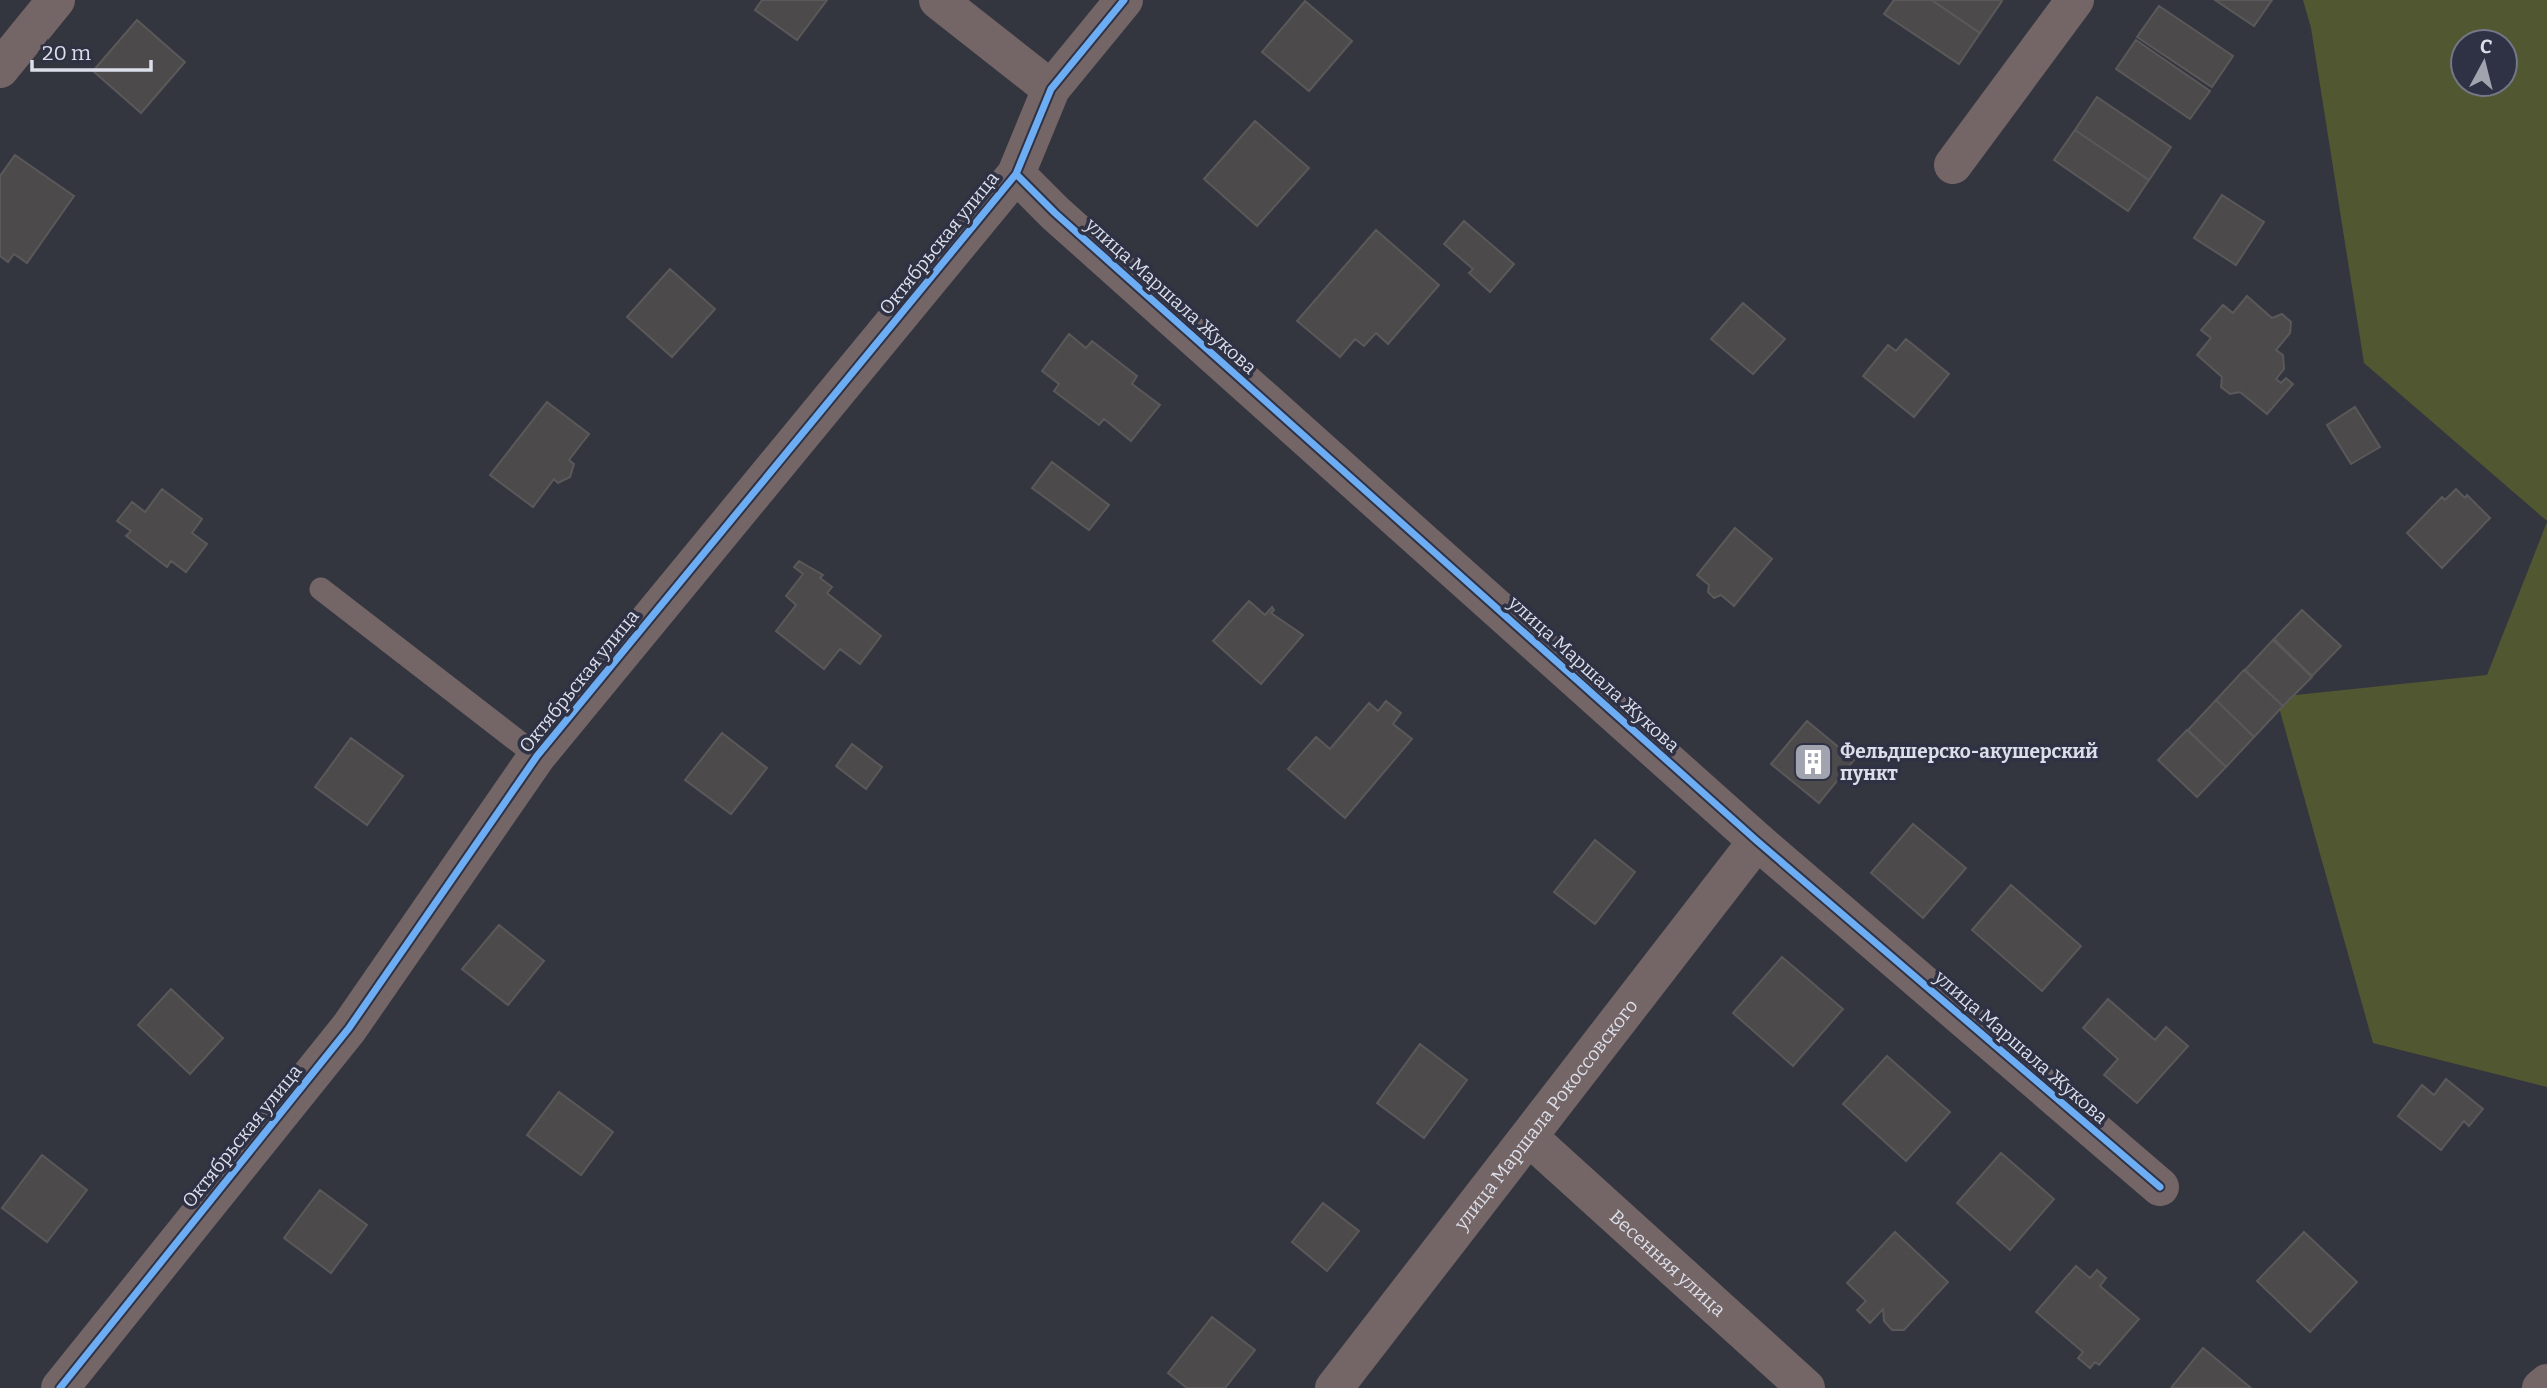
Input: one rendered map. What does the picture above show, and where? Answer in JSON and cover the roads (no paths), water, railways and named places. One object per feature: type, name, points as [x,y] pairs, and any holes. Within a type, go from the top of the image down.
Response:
[{"type":"street","points":[[0,69],[56,0]]},
{"type":"street","points":[[938,0],[1051,89]]},
{"type":"street","name":"Октябрьская улица","points":[[60,1388],[349,1028],[537,755],[1016,174],[1051,89],[1124,0]]},
{"type":"street","points":[[1954,165],[2075,0]]},
{"type":"street","name":"улица Маршала Жукова","points":[[1016,174],[1055,213],[1757,841],[2160,1187]]},
{"type":"street","name":"улица Маршала Рокоссовского","points":[[1334,1388],[1530,1138],[1757,841]]},
{"type":"street","name":"Весенняя улица","points":[[1530,1138],[1806,1388]]},
{"type":"street","points":[[2542,1388],[2547,1383]]},
{"type":"lane","points":[[321,590],[537,755]]},
{"type":"place","name":"Фельдшерско-акушерский пункт","points":[[1813,762]]}]
